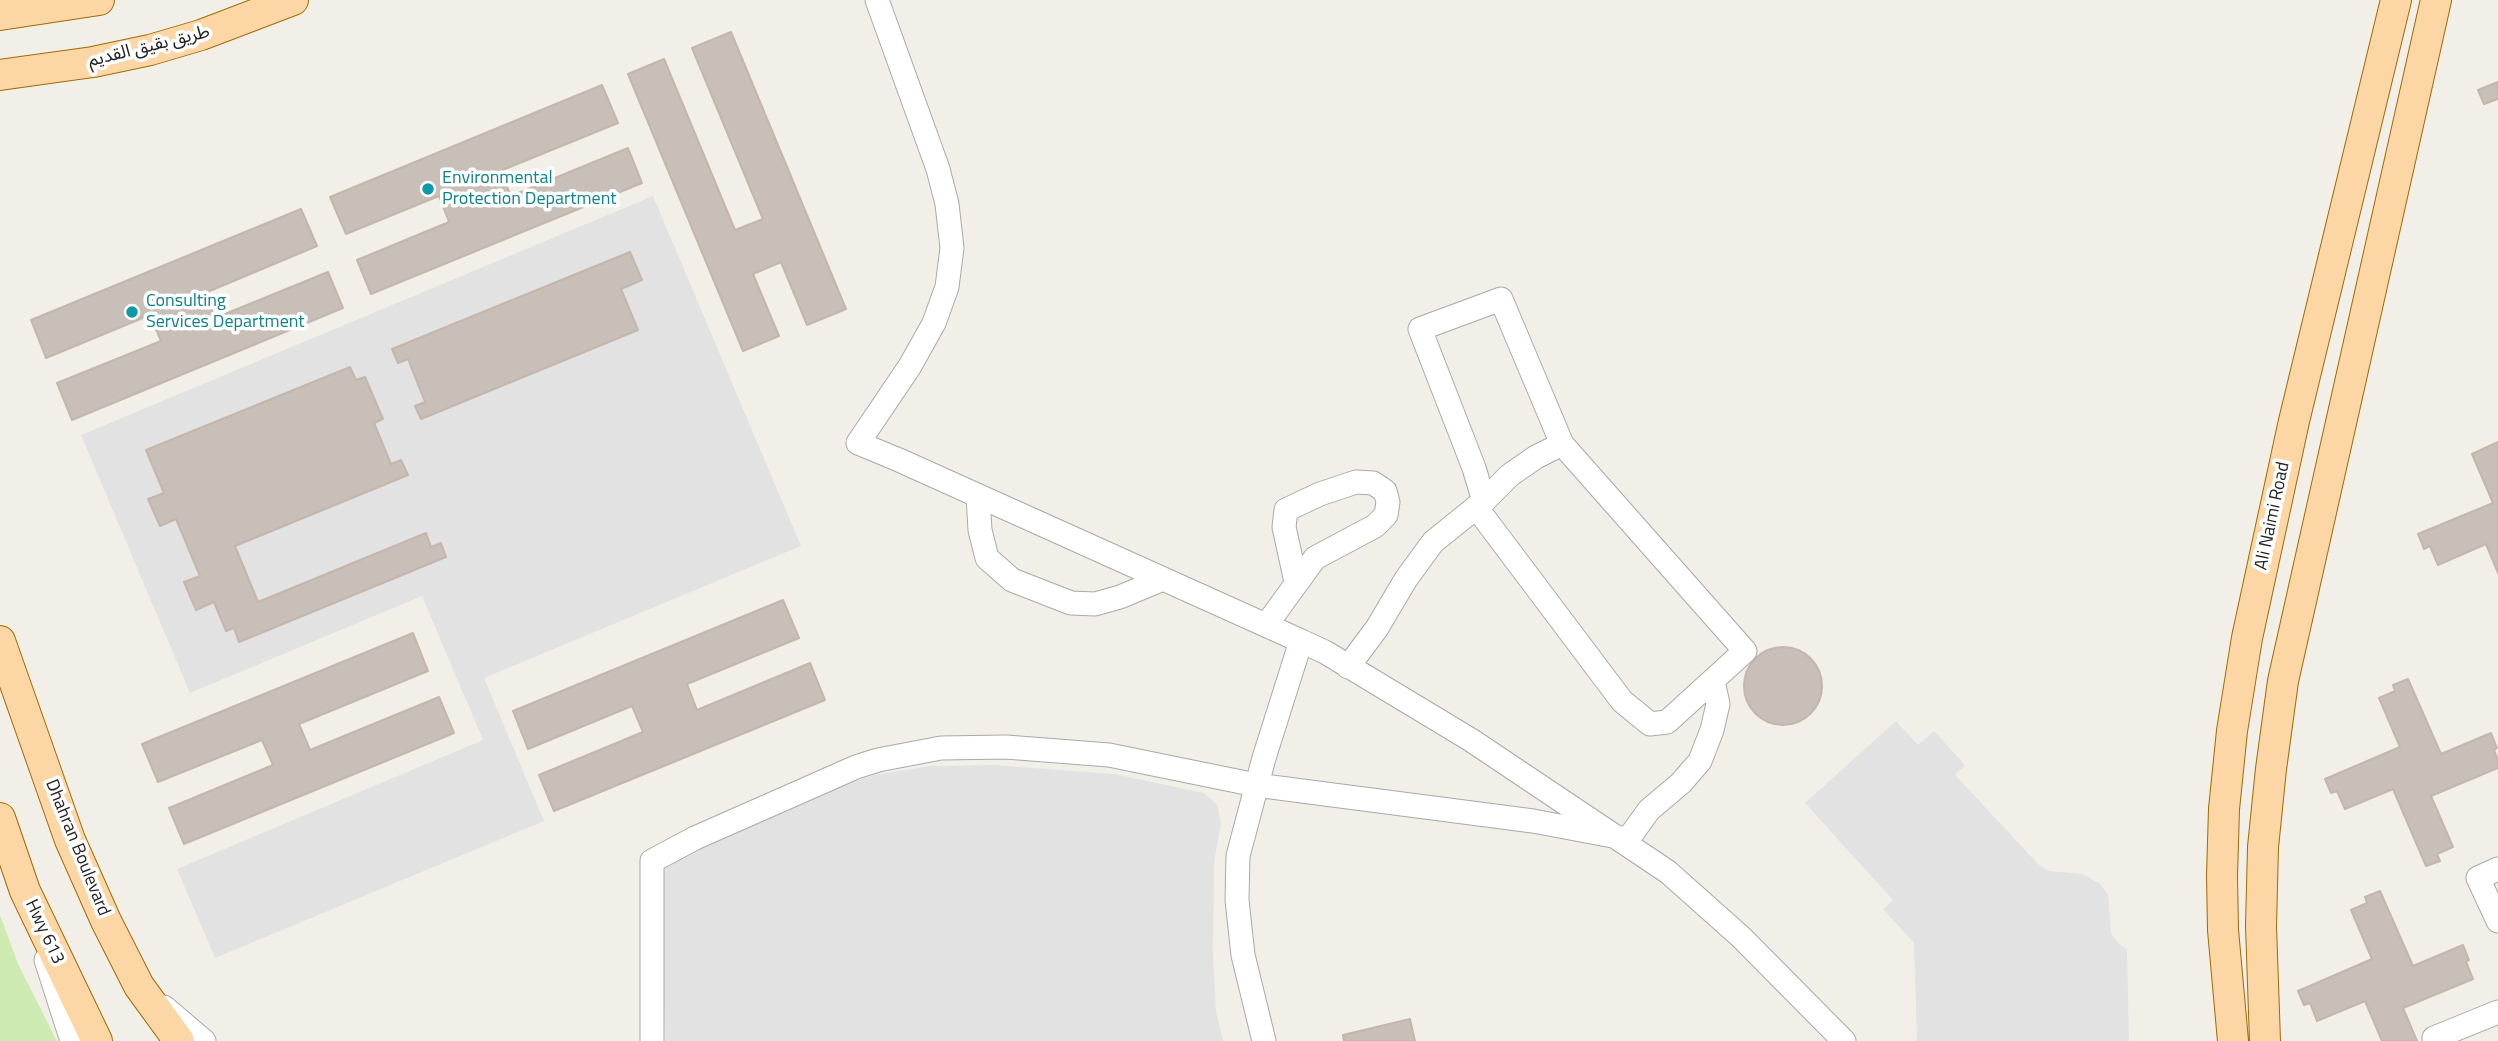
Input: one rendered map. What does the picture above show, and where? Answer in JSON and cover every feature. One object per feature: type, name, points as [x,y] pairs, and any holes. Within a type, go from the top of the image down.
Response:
[{"type":"main road","points":[[0,16],[99,0]]},
{"type":"main road","name":"طريق بقيق القديم","points":[[0,75],[93,62],[150,50],[201,35],[293,0]]},
{"type":"main road","name":"Ali Naimi Road","points":[[2233,1041],[2223,930],[2222,876],[2224,809],[2232,731],[2247,638],[2294,421],[2396,0]]},
{"type":"main road","points":[[2265,1041],[2261,926],[2263,847],[2283,681],[2436,0]]},
{"type":"main road","name":"Dhahran Boulevard","points":[[0,641],[70,840],[106,921],[139,986],[179,1041]]},
{"type":"main road","name":"Hwy 613","points":[[0,818],[25,891],[97,1041]]},
{"type":"street","points":[[877,0],[938,169],[947,204],[952,248],[947,287],[934,323],[910,366],[858,443],[1267,624],[1348,667],[1471,740],[1668,872],[1741,937],[1844,1041]]},
{"type":"street","points":[[1501,299],[1562,444],[1745,651],[1667,722],[1650,724],[1622,701],[1480,504],[1420,329],[1501,299]]},
{"type":"street","points":[[1348,667],[1433,542],[1519,469],[1562,444]]},
{"type":"street","points":[[1267,624],[1315,558],[1375,526],[1386,515],[1388,502],[1385,491],[1373,483],[1356,482],[1320,494],[1286,510],[1284,527],[1296,582]]},
{"type":"street","points":[[978,495],[980,530],[987,558],[1013,580],[1071,603],[1095,604],[1163,579]]},
{"type":"street","points":[[1264,1041],[1243,955],[1237,900],[1238,856],[1256,785],[1301,641]]},
{"type":"street","points":[[1622,839],[1649,810],[1681,783],[1700,761],[1712,730],[1718,704],[1713,681]]},
{"type":"street","points":[[652,1041],[652,861],[695,838],[856,767],[941,748],[1006,747],[1109,755],[1256,785],[1534,821],[1622,839]]},
{"type":"street","points":[[2496,914],[2478,878],[2498,869]]},
{"type":"street","points":[[25,891],[72,1041]]},
{"type":"street","points":[[139,986],[204,1041]]},
{"type":"street","points":[[2436,1041],[2434,1038],[2498,1012]]},
{"type":"green space","points":[[0,915],[18,964],[57,1041],[0,1041]]},
{"type":"shaded area","points":[[653,196],[801,546],[484,678],[544,821],[215,958],[177,869],[483,740],[422,596],[190,693],[81,435]]},
{"type":"shaded area","points":[[1896,721],[1918,745],[1934,731],[1965,765],[1955,775],[2038,864],[2049,871],[2082,874],[2099,883],[2108,894],[2111,933],[2127,950],[2129,1041],[1917,1041],[1914,943],[1883,909],[1893,900],[1805,803]]},
{"type":"shaded area","points":[[993,765],[1114,774],[1204,793],[1217,805],[1221,824],[1214,862],[1213,955],[1216,1012],[1223,1041],[665,1041],[661,866],[821,793],[874,775],[931,766]]},
{"type":"building","points":[[731,32],[846,309],[807,325],[781,262],[753,274],[779,336],[743,351],[628,74],[664,59],[735,230],[763,219],[692,48]]},
{"type":"building","points":[[2498,82],[2498,99],[2484,104],[2478,90]]},
{"type":"building","name":"Environmental Protection Department","points":[[602,85],[618,123],[500,171],[511,196],[628,148],[642,183],[371,294],[357,260],[449,222],[439,196],[346,234],[330,197]]},
{"type":"building","name":"Consulting Services Department","points":[[301,209],[317,246],[205,293],[215,318],[328,272],[343,308],[72,420],[57,383],[161,341],[150,315],[46,358],[31,320]]},
{"type":"building","points":[[630,252],[642,280],[621,289],[638,330],[421,419],[415,406],[425,402],[408,359],[398,363],[392,349]]},
{"type":"building","points":[[350,367],[356,380],[365,377],[383,419],[374,423],[391,464],[401,460],[408,475],[235,546],[258,602],[426,533],[431,547],[441,543],[446,557],[239,642],[234,628],[226,631],[214,602],[196,610],[184,582],[200,576],[176,519],[160,526],[148,499],[164,493],[146,450]]},
{"type":"building","points":[[2498,442],[2498,573],[2486,544],[2438,565],[2430,546],[2424,549],[2418,534],[2493,503],[2472,454]]},
{"type":"building","points":[[783,600],[799,638],[687,684],[697,710],[810,663],[825,700],[554,811],[539,775],[643,732],[632,706],[528,749],[513,711]]},
{"type":"building","points":[[413,633],[428,671],[299,724],[310,750],[439,697],[454,733],[184,844],[169,808],[273,765],[262,740],[158,782],[142,744]]},
{"type":"building","points":[[1783,647],[1798,650],[1811,658],[1819,671],[1822,686],[1819,701],[1811,714],[1798,722],[1783,725],[1768,722],[1755,714],[1747,701],[1744,686],[1747,671],[1755,658],[1768,650]]},
{"type":"building","points":[[2408,679],[2441,754],[2491,733],[2497,748],[2494,750],[2498,768],[2431,796],[2453,847],[2437,854],[2440,861],[2426,866],[2393,789],[2345,809],[2337,791],[2331,793],[2325,779],[2400,747],[2379,698],[2395,691],[2393,685]]},
{"type":"building","points":[[2380,891],[2413,966],[2463,945],[2469,960],[2466,962],[2473,979],[2403,1008],[2417,1041],[2382,1041],[2365,1001],[2317,1021],[2310,1003],[2304,1005],[2298,991],[2372,959],[2351,910],[2367,903],[2365,897]]},
{"type":"building","points":[[1410,1019],[1415,1041],[1344,1041],[1343,1035]]},
{"type":"place","name":"Environmental Protection Department","points":[[428,189]]},
{"type":"place","name":"Consulting Services Department","points":[[132,312]]}]
